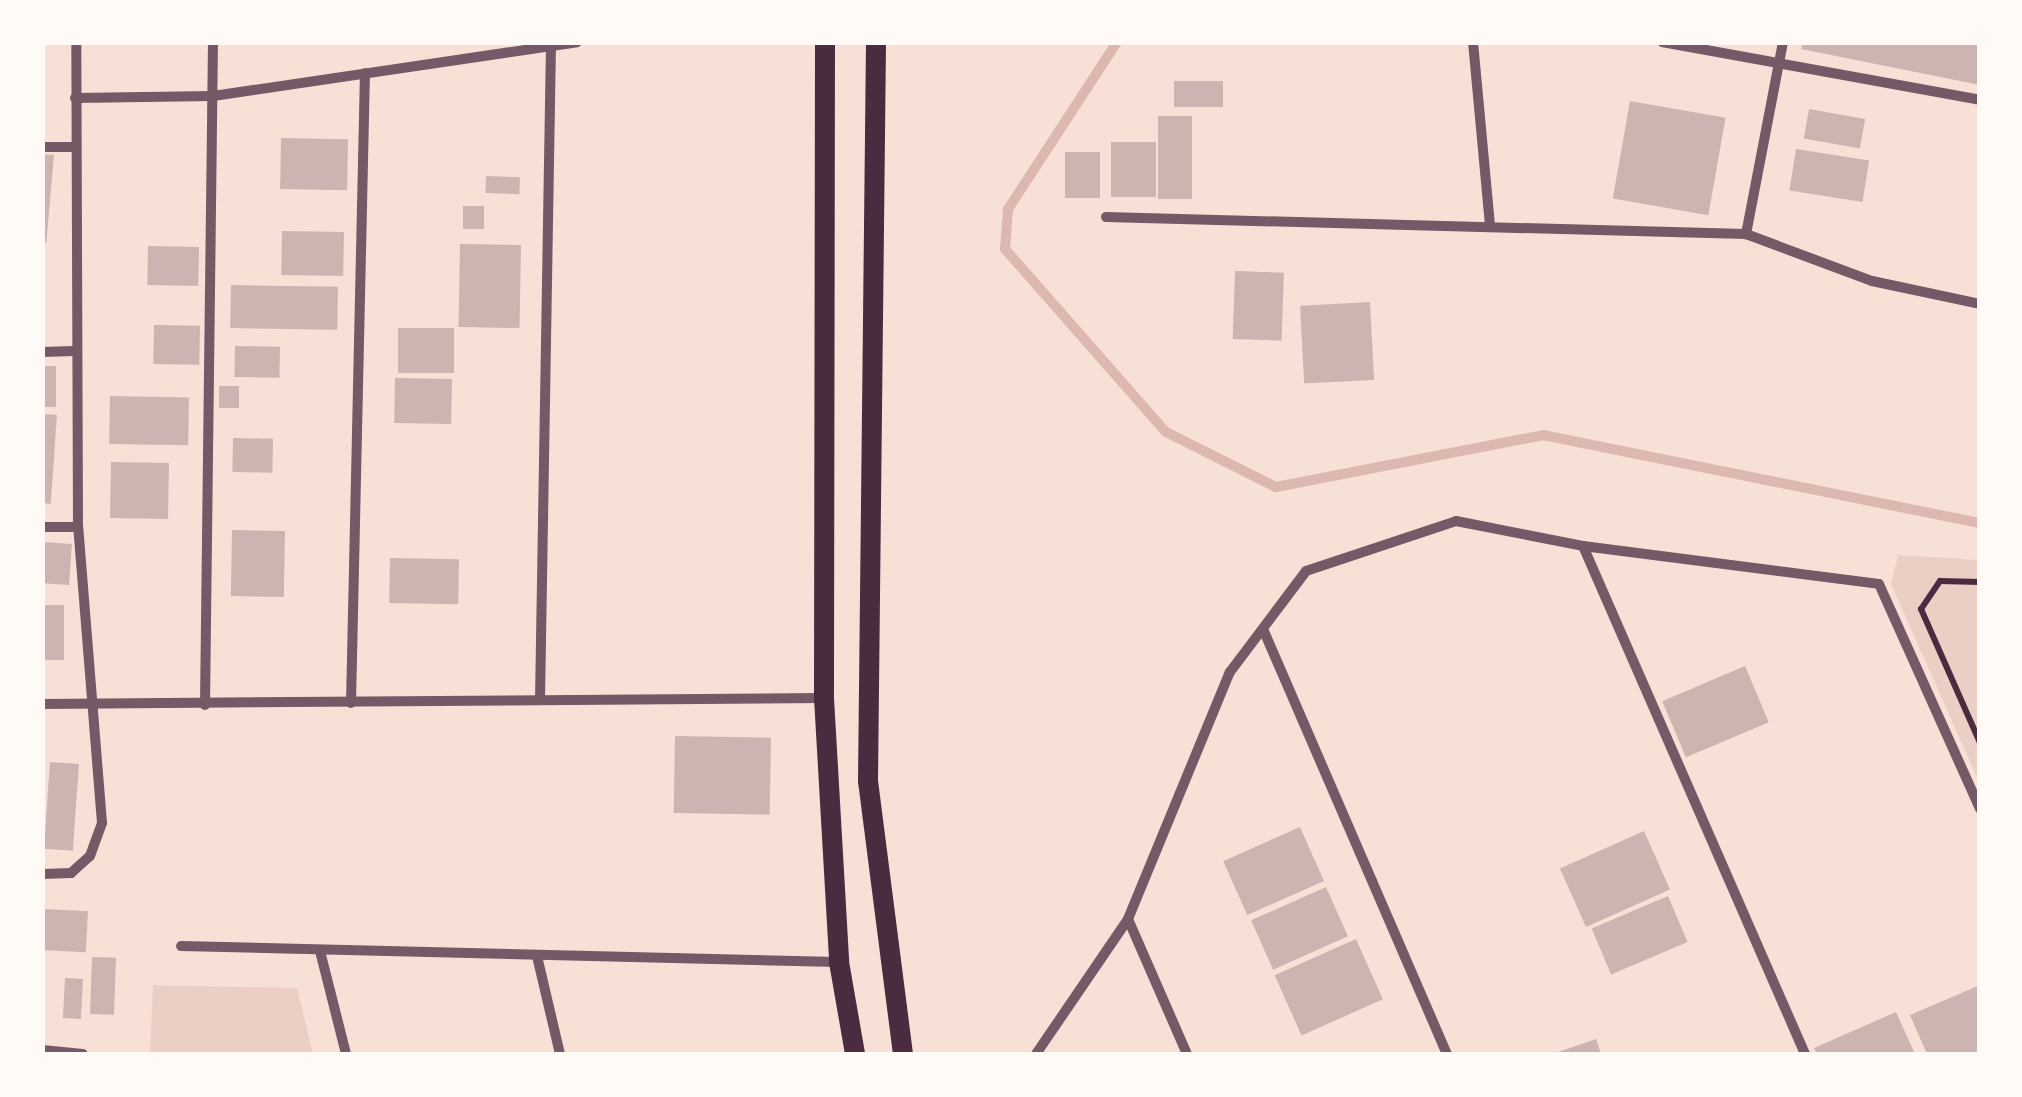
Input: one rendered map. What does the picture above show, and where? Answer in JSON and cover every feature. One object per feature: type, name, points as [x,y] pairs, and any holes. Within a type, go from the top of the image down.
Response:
[{"type":"main road","points":[[825,42],[824,698],[840,962],[855,1054]]},
{"type":"main road","points":[[876,42],[868,782],[904,1054]]},
{"type":"street","points":[[42,874],[71,872],[81,864],[102,823],[78,527],[73,148],[76,42]]},
{"type":"street","points":[[205,705],[212,42]]},
{"type":"street","points":[[75,98],[213,96],[577,42]]},
{"type":"street","points":[[1472,42],[1490,227]]},
{"type":"street","points":[[1662,42],[1980,100]]},
{"type":"street","points":[[1746,234],[1783,42]]},
{"type":"street","points":[[540,700],[551,45]]},
{"type":"street","points":[[351,703],[365,73]]},
{"type":"street","points":[[42,147],[73,148]]},
{"type":"street","points":[[1106,216],[1746,234],[1872,282],[1980,304]]},
{"type":"street","points":[[42,352],[74,351]]},
{"type":"street","points":[[1036,1054],[1128,919],[1230,672],[1306,571],[1456,521],[1583,546],[1879,584],[1980,809]]},
{"type":"street","points":[[42,527],[78,527]]},
{"type":"street","points":[[1583,546],[1804,1054]]},
{"type":"street","points":[[1263,628],[1447,1054]]},
{"type":"street","points":[[42,704],[824,698]]},
{"type":"street","points":[[1128,919],[1187,1054]]},
{"type":"street","points":[[181,946],[840,962]]},
{"type":"street","points":[[320,951],[346,1054]]},
{"type":"street","points":[[537,956],[560,1054]]},
{"type":"street","points":[[42,1050],[83,1054]]},
{"type":"path","points":[[1980,582],[1940,580],[1921,609],[1980,743]]},
{"type":"shaded area","points":[[1898,555],[1979,560],[1979,782],[1891,584]]},
{"type":"shaded area","points":[[153,985],[297,988],[313,1054],[150,1054]]},
{"type":"building","points":[[1803,42],[1980,42],[1980,85],[1801,49]]},
{"type":"building","points":[[1174,81],[1223,81],[1223,107],[1174,107]]},
{"type":"building","points":[[1630,101],[1726,118],[1708,215],[1613,198]]},
{"type":"building","points":[[1809,109],[1865,119],[1860,148],[1804,139]]},
{"type":"building","points":[[1158,116],[1192,116],[1192,199],[1158,199]]},
{"type":"building","points":[[281,138],[348,139],[347,190],[280,189]]},
{"type":"building","points":[[1111,142],[1156,142],[1156,197],[1111,197]]},
{"type":"building","points":[[1796,149],[1869,161],[1863,202],[1789,190]]},
{"type":"building","points":[[1065,152],[1100,152],[1100,198],[1065,198]]},
{"type":"building","points":[[42,154],[54,155],[46,243],[42,242]]},
{"type":"building","points":[[486,176],[520,177],[519,194],[485,193]]},
{"type":"building","points":[[463,206],[484,206],[484,229],[463,229]]},
{"type":"building","points":[[282,231],[344,232],[343,276],[281,275]]},
{"type":"building","points":[[460,244],[521,245],[520,328],[459,327]]},
{"type":"building","points":[[148,246],[199,247],[198,286],[147,285]]},
{"type":"building","points":[[1235,271],[1284,273],[1282,341],[1233,339]]},
{"type":"building","points":[[231,285],[338,287],[337,330],[230,328]]},
{"type":"building","points":[[1370,302],[1374,380],[1304,384],[1300,306]]},
{"type":"building","points":[[154,325],[200,326],[199,365],[153,364]]},
{"type":"building","points":[[398,328],[454,328],[454,373],[398,373]]},
{"type":"building","points":[[235,346],[280,347],[279,378],[234,377]]},
{"type":"building","points":[[42,366],[56,366],[56,407],[42,407]]},
{"type":"building","points":[[395,378],[452,379],[451,424],[394,423]]},
{"type":"building","points":[[219,386],[239,386],[239,408],[219,408]]},
{"type":"building","points":[[110,396],[189,397],[188,445],[109,444]]},
{"type":"building","points":[[42,414],[57,415],[51,504],[42,503]]},
{"type":"building","points":[[233,438],[273,439],[272,473],[232,472]]},
{"type":"building","points":[[111,462],[169,463],[168,519],[110,518]]},
{"type":"building","points":[[232,530],[285,531],[284,597],[231,596]]},
{"type":"building","points":[[42,542],[72,544],[69,585],[42,583]]},
{"type":"building","points":[[390,558],[459,559],[458,604],[389,603]]},
{"type":"building","points":[[42,605],[64,605],[64,660],[42,660]]},
{"type":"building","points":[[1745,666],[1769,722],[1686,757],[1662,701]]},
{"type":"building","points":[[675,736],[771,738],[770,815],[674,813]]},
{"type":"building","points":[[50,762],[79,764],[73,851],[44,849]]},
{"type":"building","points":[[1300,827],[1324,881],[1247,915],[1223,861]]},
{"type":"building","points":[[1644,831],[1670,889],[1586,927],[1560,868]]},
{"type":"building","points":[[1326,887],[1348,936],[1273,970],[1251,920]]},
{"type":"building","points":[[1668,896],[1688,942],[1611,974],[1592,928]]},
{"type":"building","points":[[43,909],[88,911],[86,952],[42,950]]},
{"type":"building","points":[[1356,939],[1383,999],[1302,1035],[1275,975]]},
{"type":"building","points":[[92,957],[116,958],[114,1015],[90,1014]]},
{"type":"building","points":[[65,978],[83,979],[81,1019],[63,1018]]},
{"type":"building","points":[[1980,985],[1980,1054],[1927,1054],[1910,1015]]},
{"type":"building","points":[[1896,1012],[1915,1054],[1817,1054],[1814,1048]]},
{"type":"building","points":[[1596,1039],[1601,1054],[1552,1054]]},
{"type":"waterway","points":[[1117,42],[1008,209],[1005,249],[1166,432],[1276,487],[1543,435],[1980,523]]}]
